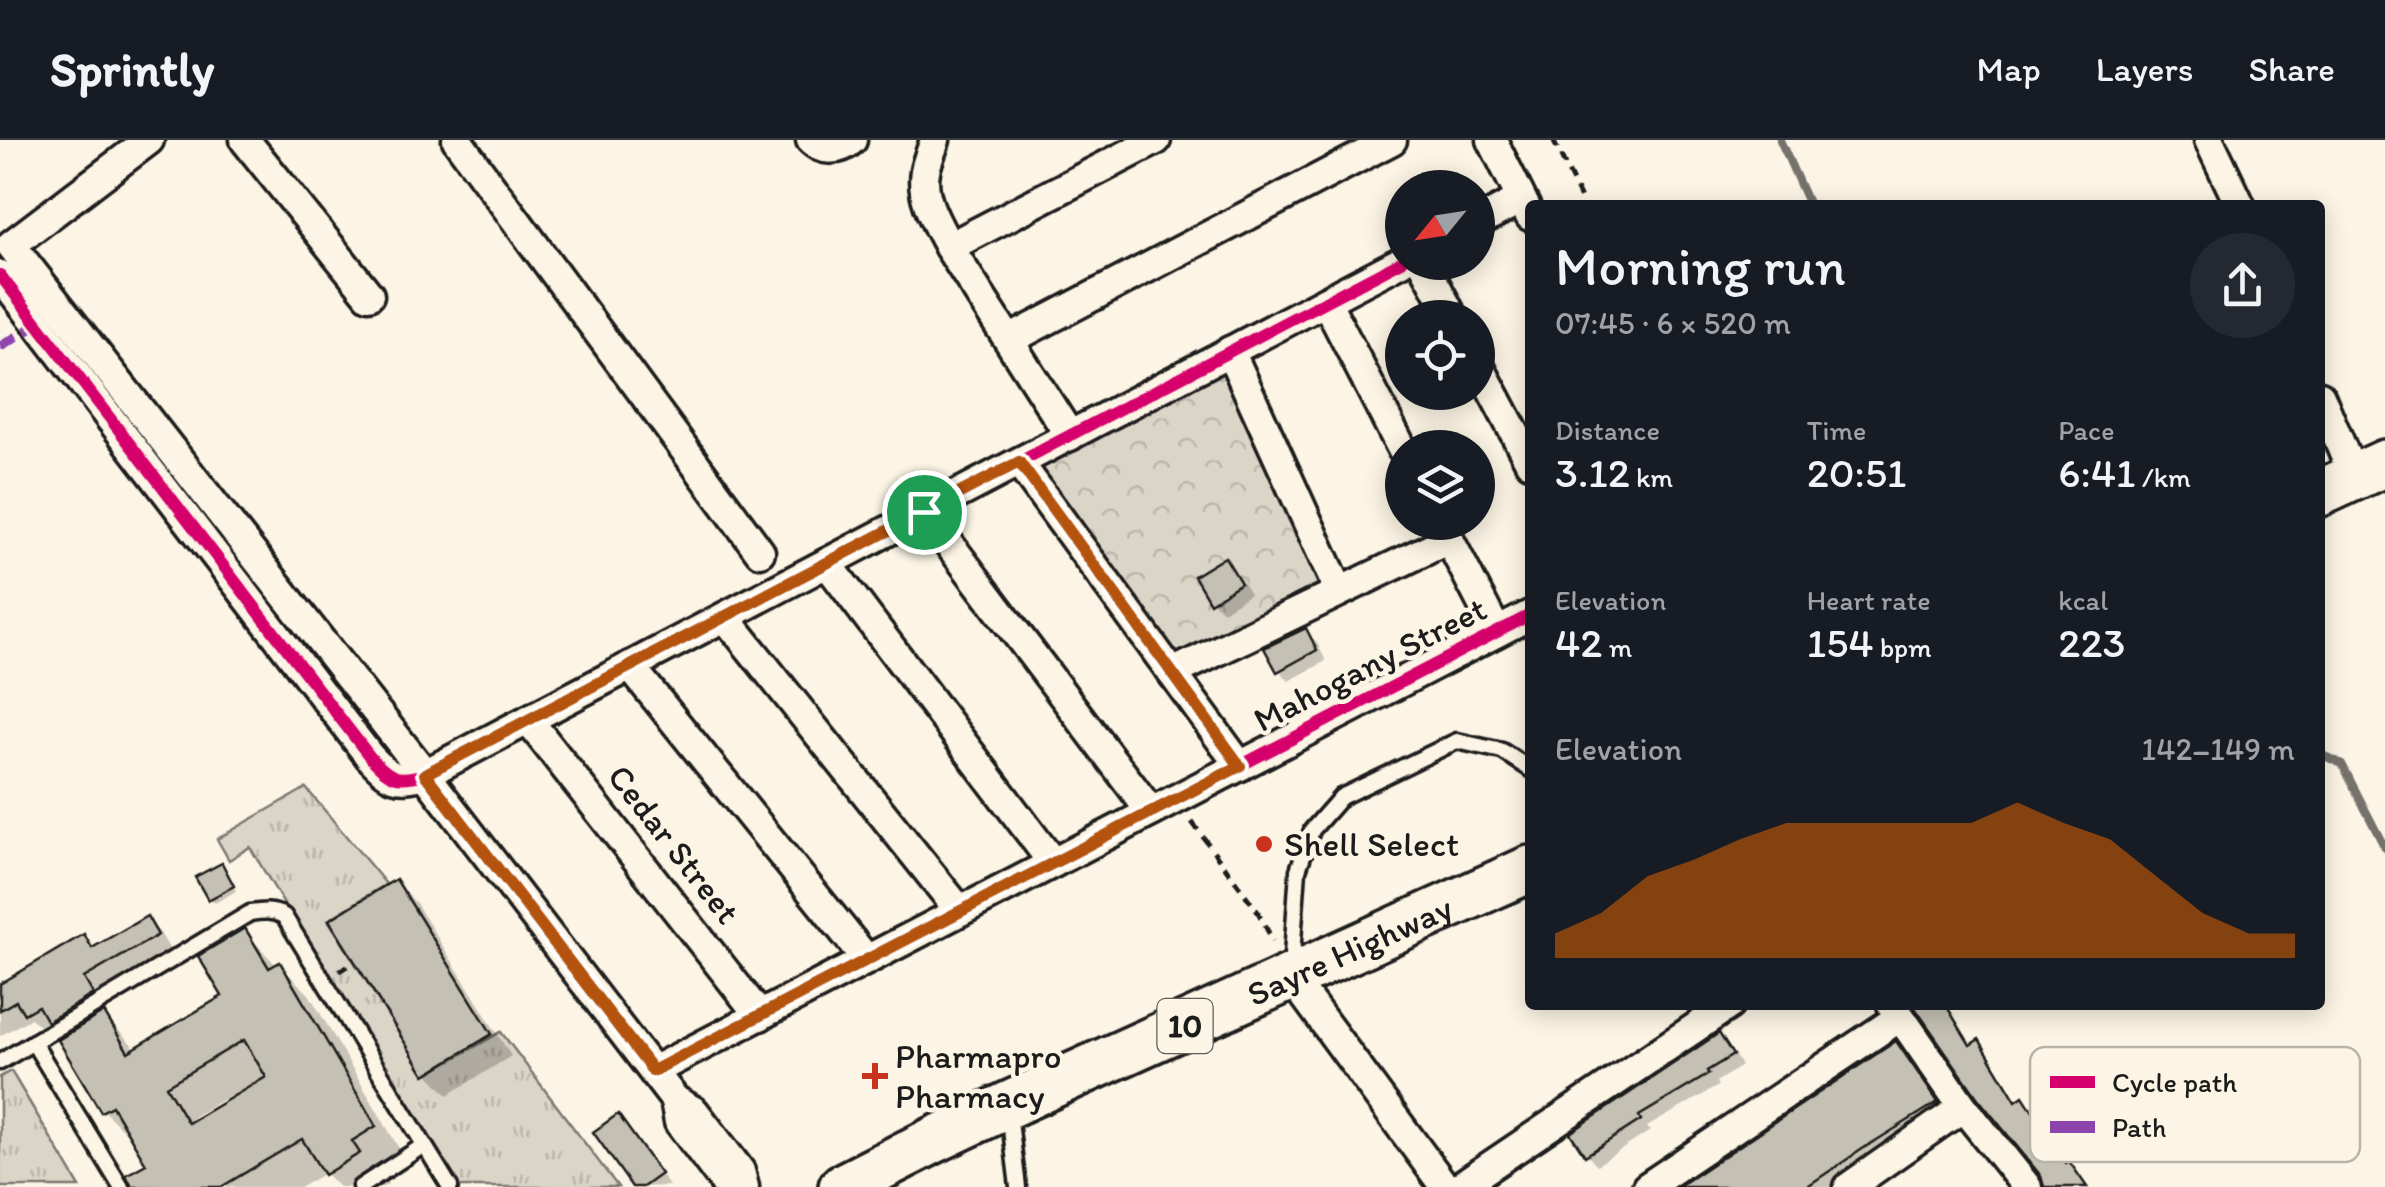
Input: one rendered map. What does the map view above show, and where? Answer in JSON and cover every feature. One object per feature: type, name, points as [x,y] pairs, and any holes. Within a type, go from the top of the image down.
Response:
[{"type":"highway","name":"Sayre Highway","points":[[842,1187],[1008,1105],[1525,871]]},
{"type":"street","points":[[245,140],[369,295]]},
{"type":"street","points":[[456,140],[760,552]]},
{"type":"street","points":[[811,140],[830,149],[842,148],[852,140]]},
{"type":"street","points":[[935,140],[924,174],[926,196],[935,220],[1070,436]]},
{"type":"street","points":[[949,247],[1156,140]]},
{"type":"street","points":[[1009,340],[1392,140]]},
{"type":"street","points":[[1492,140],[1525,205]]},
{"type":"street","points":[[2209,140],[2238,200]]},
{"type":"street","points":[[137,143],[11,245],[675,1100],[694,1110],[740,1171],[744,1187]]},
{"type":"street","points":[[1495,217],[1525,207]]},
{"type":"street","points":[[0,275],[370,757],[386,773],[408,779],[425,774],[1385,270]]},
{"type":"street","points":[[1326,301],[1392,430]]},
{"type":"street","points":[[1230,351],[1340,592]]},
{"type":"street","points":[[1495,396],[1525,453]]},
{"type":"street","points":[[2325,408],[2353,478]]},
{"type":"street","points":[[1019,462],[1240,766]]},
{"type":"street","points":[[924,512],[1163,806]]},
{"type":"street","points":[[1172,673],[1340,592],[1428,540]]},
{"type":"street","points":[[1450,540],[1497,632]]},
{"type":"street","points":[[828,563],[1053,863]]},
{"type":"street","points":[[725,617],[960,911]]},
{"type":"street","name":"Mahogany Street","points":[[653,1071],[1525,618]]},
{"type":"street","points":[[630,666],[867,960]]},
{"type":"street","name":"Cedar Street","points":[[528,720],[760,1016]]},
{"type":"street","points":[[1291,978],[1445,1187]]},
{"type":"street","points":[[1459,1187],[1722,1010]]},
{"type":"street","points":[[1647,1187],[1896,1011],[1963,1107],[2027,1187]]},
{"type":"street","points":[[675,1100],[679,1122],[725,1183],[735,1187]]},
{"type":"street","points":[[1849,1187],[1963,1107]]},
{"type":"lane","points":[[1291,978],[1298,870],[1312,830],[1341,796],[1457,741],[1502,751],[1525,766]]},
{"type":"lane","points":[[0,1062],[250,914],[276,912],[284,916],[450,1187]]},
{"type":"lane","points":[[33,1042],[121,1187]]},
{"type":"lane","points":[[1008,1105],[1018,1187]]},
{"type":"lane","points":[[369,1186],[424,1145]]},
{"type":"path","points":[[1553,140],[1582,200]]},
{"type":"path","points":[[1163,806],[1258,912],[1291,978]]},
{"type":"green space","points":[[1226,371],[1321,582],[1177,654],[1037,468]]},
{"type":"green space","points":[[306,788],[386,884],[328,920],[425,1075],[501,1032],[618,1187],[452,1187],[250,847],[229,860],[217,839]]},
{"type":"green space","points":[[11,1071],[80,1187],[0,1187],[0,1077]]},
{"type":"building","points":[[1225,557],[1241,583],[1210,603],[1194,576]]},
{"type":"building","points":[[1306,628],[1317,650],[1277,672],[1264,648]]},
{"type":"building","points":[[222,863],[234,886],[208,900],[195,877]]},
{"type":"building","points":[[396,879],[492,1034],[425,1075],[329,920]]},
{"type":"building","points":[[147,916],[158,935],[84,978],[93,994],[47,1022],[38,1006],[24,1014],[16,1001],[0,1010],[0,984],[84,934],[92,948]]},
{"type":"building","points":[[245,928],[269,968],[280,962],[376,1126],[352,1141],[360,1153],[324,1175],[302,1139],[221,1187],[132,1187],[126,1175],[146,1164],[112,1106],[101,1112],[58,1040],[104,1012],[128,1052],[222,996],[198,956]],"holes":[[[244,1040],[266,1077],[188,1123],[166,1086]]]},
{"type":"building","points":[[1916,1010],[1949,1010],[1970,1045],[1979,1039],[2016,1101],[2023,1096],[2030,1107],[2030,1162],[2070,1162],[2087,1187],[2044,1187],[2041,1176],[1977,1097]]},
{"type":"building","points":[[1719,1033],[1733,1055],[1585,1156],[1570,1133]]},
{"type":"building","points":[[1896,1041],[1938,1102],[1806,1187],[1678,1187]]},
{"type":"building","points":[[618,1114],[661,1174],[643,1187],[632,1187],[593,1132]]},
{"type":"waterway","points":[[1780,140],[1807,200]]},
{"type":"waterway","points":[[2325,756],[2342,764],[2385,848]]},
{"type":"marked path","points":[[0,347],[38,324]]},
{"type":"cycle path","points":[[0,275],[370,757],[389,774],[407,778],[425,774],[1385,270]]},
{"type":"cycle path","points":[[653,1071],[1525,618]]},
{"type":"place","name":"Shell Select","points":[[1264,844]]},
{"type":"place","name":"Pharmapro Pharmacy","points":[[875,1076]]},
{"type":"route","points":[[1019,462],[1240,766],[653,1071],[425,774],[924,512],[1019,462]]}]
